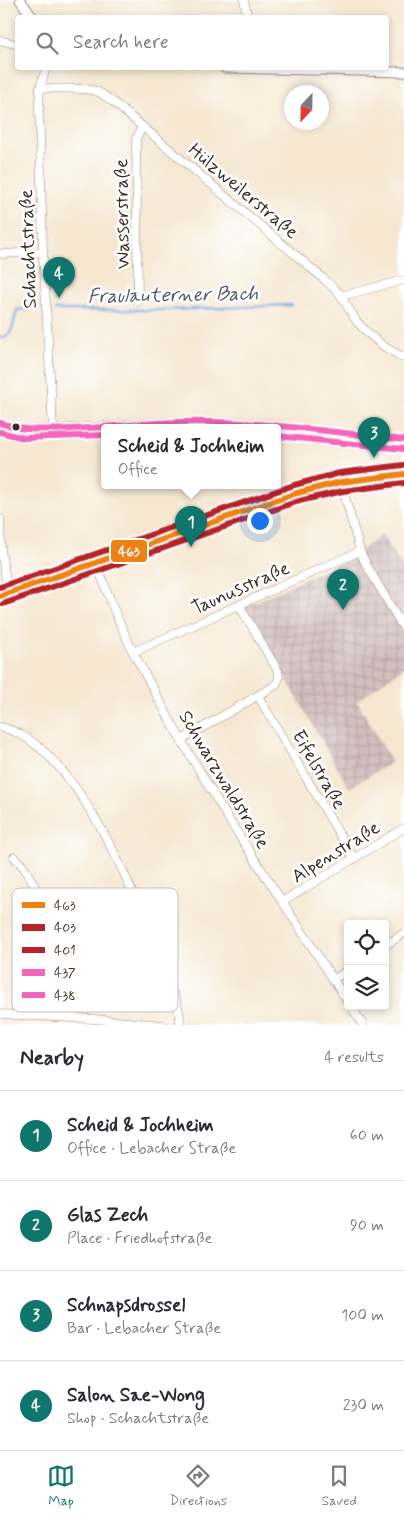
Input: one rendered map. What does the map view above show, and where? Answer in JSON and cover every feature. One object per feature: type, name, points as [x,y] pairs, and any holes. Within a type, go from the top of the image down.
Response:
[{"type":"main road","points":[[4,595],[297,493],[341,482],[404,474]]},
{"type":"street","points":[[20,0],[31,15]]},
{"type":"street","points":[[244,0],[247,15]]},
{"type":"street","points":[[0,40],[15,44]]},
{"type":"street","name":"Schachtstraße","points":[[45,70],[40,88],[39,103],[43,252],[53,429]]},
{"type":"street","points":[[328,70],[404,72]]},
{"type":"street","name":"Hülzweilerstraße","points":[[40,88],[90,90],[112,101],[324,278],[341,296],[350,312],[369,334],[383,346],[404,358]]},
{"type":"street","name":"Wasserstraße","points":[[138,302],[136,139],[142,127]]},
{"type":"street","points":[[0,254],[43,252]]},
{"type":"street","points":[[341,296],[404,280]]},
{"type":"street","points":[[144,424],[211,422],[237,424]]},
{"type":"street","points":[[0,423],[24,429],[101,426]]},
{"type":"street","points":[[281,427],[404,440]]},
{"type":"street","points":[[341,482],[360,551],[404,629]]},
{"type":"street","points":[[0,520],[4,595]]},
{"type":"street","name":"Taunusstraße","points":[[133,652],[360,551]]},
{"type":"street","name":"Schwarzwaldstraße","points":[[96,562],[114,610],[133,652],[181,740],[231,823],[344,996]]},
{"type":"street","points":[[181,740],[276,685],[279,678],[278,671],[239,605]]},
{"type":"street","name":"Eifelstraße","points":[[258,696],[354,859]]},
{"type":"street","points":[[0,727],[15,732],[37,745],[56,764],[84,802],[108,841],[131,888]]},
{"type":"street","name":"Alpenstraße","points":[[282,902],[404,828]]},
{"type":"street","points":[[14,856],[27,871],[35,888]]},
{"type":"street","points":[[389,943],[404,933]]},
{"type":"street","points":[[333,980],[344,973]]},
{"type":"street","points":[[178,1007],[180,1025]]},
{"type":"street","points":[[354,1010],[363,1025]]},
{"type":"street","points":[[0,1014],[162,1025]]},
{"type":"shaded area","points":[[382,535],[404,570],[404,667],[357,701],[392,762],[349,788],[245,607],[352,557]]},
{"type":"waterway","name":"Fraulauterner Bach","points":[[55,310],[167,310],[292,305]]},
{"type":"waterway","name":"Fraulauterner Bach","points":[[0,338],[5,337],[11,331],[17,310],[35,307]]},
{"type":"transit line","name":"437","points":[[142,424],[181,422],[250,424]]},
{"type":"transit line","name":"437","points":[[0,423],[23,429],[45,430],[101,427]]},
{"type":"transit line","name":"437","points":[[281,426],[404,440]]},
{"type":"transit line","name":"438","points":[[0,432],[24,438],[101,435]]},
{"type":"transit line","name":"438","points":[[281,436],[403,449]]},
{"type":"transit line","name":"401","points":[[0,587],[294,485],[340,473],[403,465]]},
{"type":"transit line","name":"463","points":[[0,596],[297,493],[341,482],[404,474]]},
{"type":"transit line","name":"403","points":[[3,604],[299,501],[343,491],[404,483]]},
{"type":"place","name":"Salon Sae-Wong","points":[[59,298]]},
{"type":"place","name":"Schnapsdrossel","points":[[374,458]]},
{"type":"place","name":"Scheid & Jochheim","points":[[191,547]]},
{"type":"place","name":"Glas Zech","points":[[343,610]]}]
